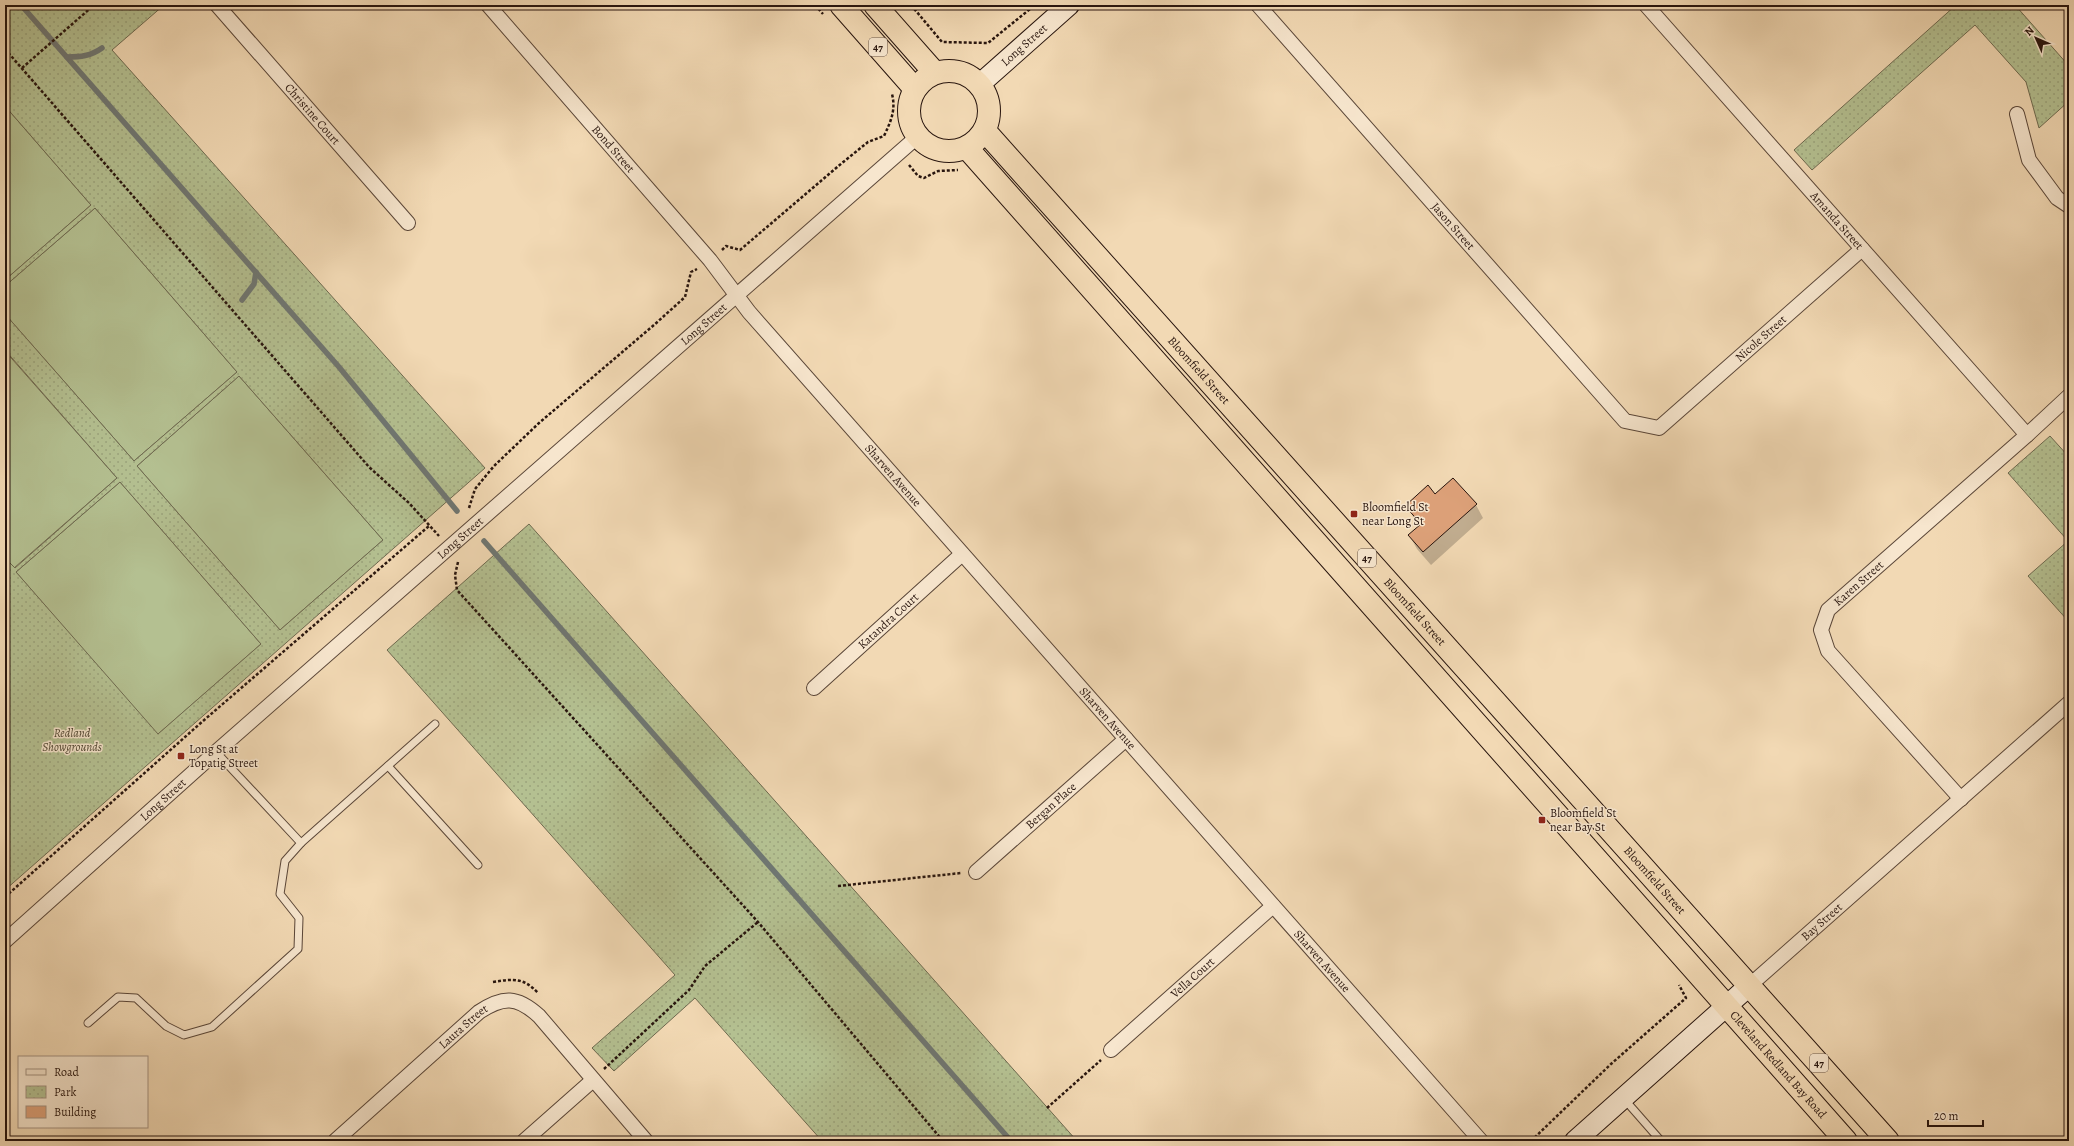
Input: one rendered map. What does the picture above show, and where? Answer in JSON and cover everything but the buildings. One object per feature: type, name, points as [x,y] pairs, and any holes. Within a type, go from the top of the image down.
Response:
[{"type":"highway","name":"47","points":[[875,5],[935,73]]},
{"type":"highway","name":"47","points":[[833,10],[915,89]]},
{"type":"highway","points":[[947,70],[970,76],[980,84],[986,94],[990,106],[989,119],[985,131],[967,148],[954,151],[940,151],[928,146],[918,137],[911,126],[909,113],[910,101],[915,89],[924,80],[935,73],[947,70]]},
{"type":"highway","name":"Bloomfield Street","points":[[985,131],[1749,986]]},
{"type":"highway","name":"47","points":[[967,148],[1727,1006]]},
{"type":"highway","name":"47","points":[[1749,986],[1888,1141]]},
{"type":"highway","name":"Cleveland Redland Bay Road","points":[[1727,1006],[1846,1141]]},
{"type":"street","name":"Christine Court","points":[[217,5],[408,223]]},
{"type":"street","name":"Bond Street","points":[[488,5],[710,260],[737,294]]},
{"type":"street","name":"Long Street","points":[[980,84],[1068,5]]},
{"type":"street","name":"Jason Street","points":[[1258,5],[1625,421],[1659,428]]},
{"type":"street","name":"Amanda Street","points":[[1646,5],[2028,435]]},
{"type":"street","points":[[2017,114],[2029,160],[2057,198],[2069,206]]},
{"type":"street","name":"Long Street","points":[[5,941],[216,752],[918,137]]},
{"type":"street","name":"Nicole Street","points":[[1659,428],[1862,249]]},
{"type":"street","name":"Sharven Avenue","points":[[737,294],[749,312],[1481,1141]]},
{"type":"street","name":"Karen Street","points":[[1961,798],[1828,652],[1821,630],[1828,610],[2028,435],[2069,396]]},
{"type":"street","name":"Katandra Court","points":[[814,688],[962,554]]},
{"type":"street","name":"Bay Street","points":[[1575,1141],[2069,702]]},
{"type":"street","name":"Bergan Place","points":[[976,872],[1126,739]]},
{"type":"street","name":"Vella Court","points":[[1111,1050],[1273,906]]},
{"type":"street","name":"Laura Street","points":[[334,1141],[479,1012],[495,1002],[513,1000],[528,1006],[539,1016],[646,1141]]},
{"type":"street","points":[[524,1141],[593,1080]]},
{"type":"lane","points":[[88,1023],[118,997],[136,998],[166,1026],[184,1035],[212,1028],[298,949],[299,918],[280,894],[285,861],[300,843],[435,724]]},
{"type":"lane","points":[[216,752],[300,843]]},
{"type":"lane","points":[[388,766],[478,865]]},
{"type":"lane","points":[[1623,1098],[1661,1141]]},
{"type":"path","points":[[22,68],[94,5]]},
{"type":"path","points":[[815,5],[833,10]]},
{"type":"path","points":[[911,5],[942,42],[988,43],[1034,5]]},
{"type":"path","points":[[5,50],[369,467],[409,503],[438,536],[443,532]]},
{"type":"path","points":[[464,513],[468,508],[475,489],[494,466],[539,423],[685,297],[691,272],[710,260],[726,246],[740,250],[868,142],[884,136],[893,117],[894,103],[891,90]]},
{"type":"path","points":[[5,897],[203,721],[430,526]]},
{"type":"path","points":[[459,559],[455,575],[456,590],[758,922],[944,1141]]},
{"type":"path","points":[[838,886],[976,872]]},
{"type":"path","points":[[593,1080],[689,990],[705,966],[758,922]]},
{"type":"path","points":[[1531,1141],[1611,1064],[1686,998]]},
{"type":"path","points":[[1047,1108],[1111,1050]]},
{"type":"green space","name":"Redland Showgrounds","points":[[5,5],[164,5],[112,50],[485,468],[5,890],[5,558],[15,568],[117,478],[5,350],[5,314],[134,461],[237,372],[95,208],[5,286],[5,280],[91,205],[5,106]],"holes":[[[239,376],[383,540],[280,630],[137,466]],[[120,482],[261,644],[158,734],[16,572]]]},
{"type":"green space","points":[[1956,5],[2015,5],[2069,66],[2069,101],[2039,128],[2026,82],[1975,25],[1812,170],[1794,150]]},
{"type":"green space","points":[[5,106],[91,205],[5,280]]},
{"type":"green space","points":[[95,208],[237,372],[134,461],[5,314],[5,286]]},
{"type":"green space","points":[[5,351],[117,478],[14,568],[5,558]]},
{"type":"green space","points":[[239,376],[383,540],[280,630],[137,466]]},
{"type":"green space","points":[[2050,436],[2069,457],[2069,622],[2028,576],[2068,541],[2008,473]]},
{"type":"green space","points":[[120,482],[261,644],[157,735],[16,572]]},
{"type":"green space","points":[[529,524],[1077,1141],[822,1141],[695,998],[614,1071],[592,1048],[675,975],[387,650]]},
{"type":"waterway","points":[[21,5],[339,367],[457,511]]},
{"type":"waterway","points":[[67,57],[85,56],[102,48]]},
{"type":"waterway","points":[[242,300],[254,284],[256,272]]},
{"type":"waterway","points":[[484,541],[1011,1141]]},
{"type":"place","name":"Bloomfield St near Long St","points":[[1354,514]]},
{"type":"place","name":"Long St at Topatig Street","points":[[181,756]]},
{"type":"place","name":"Bloomfield St near Bay St","points":[[1542,820]]}]
